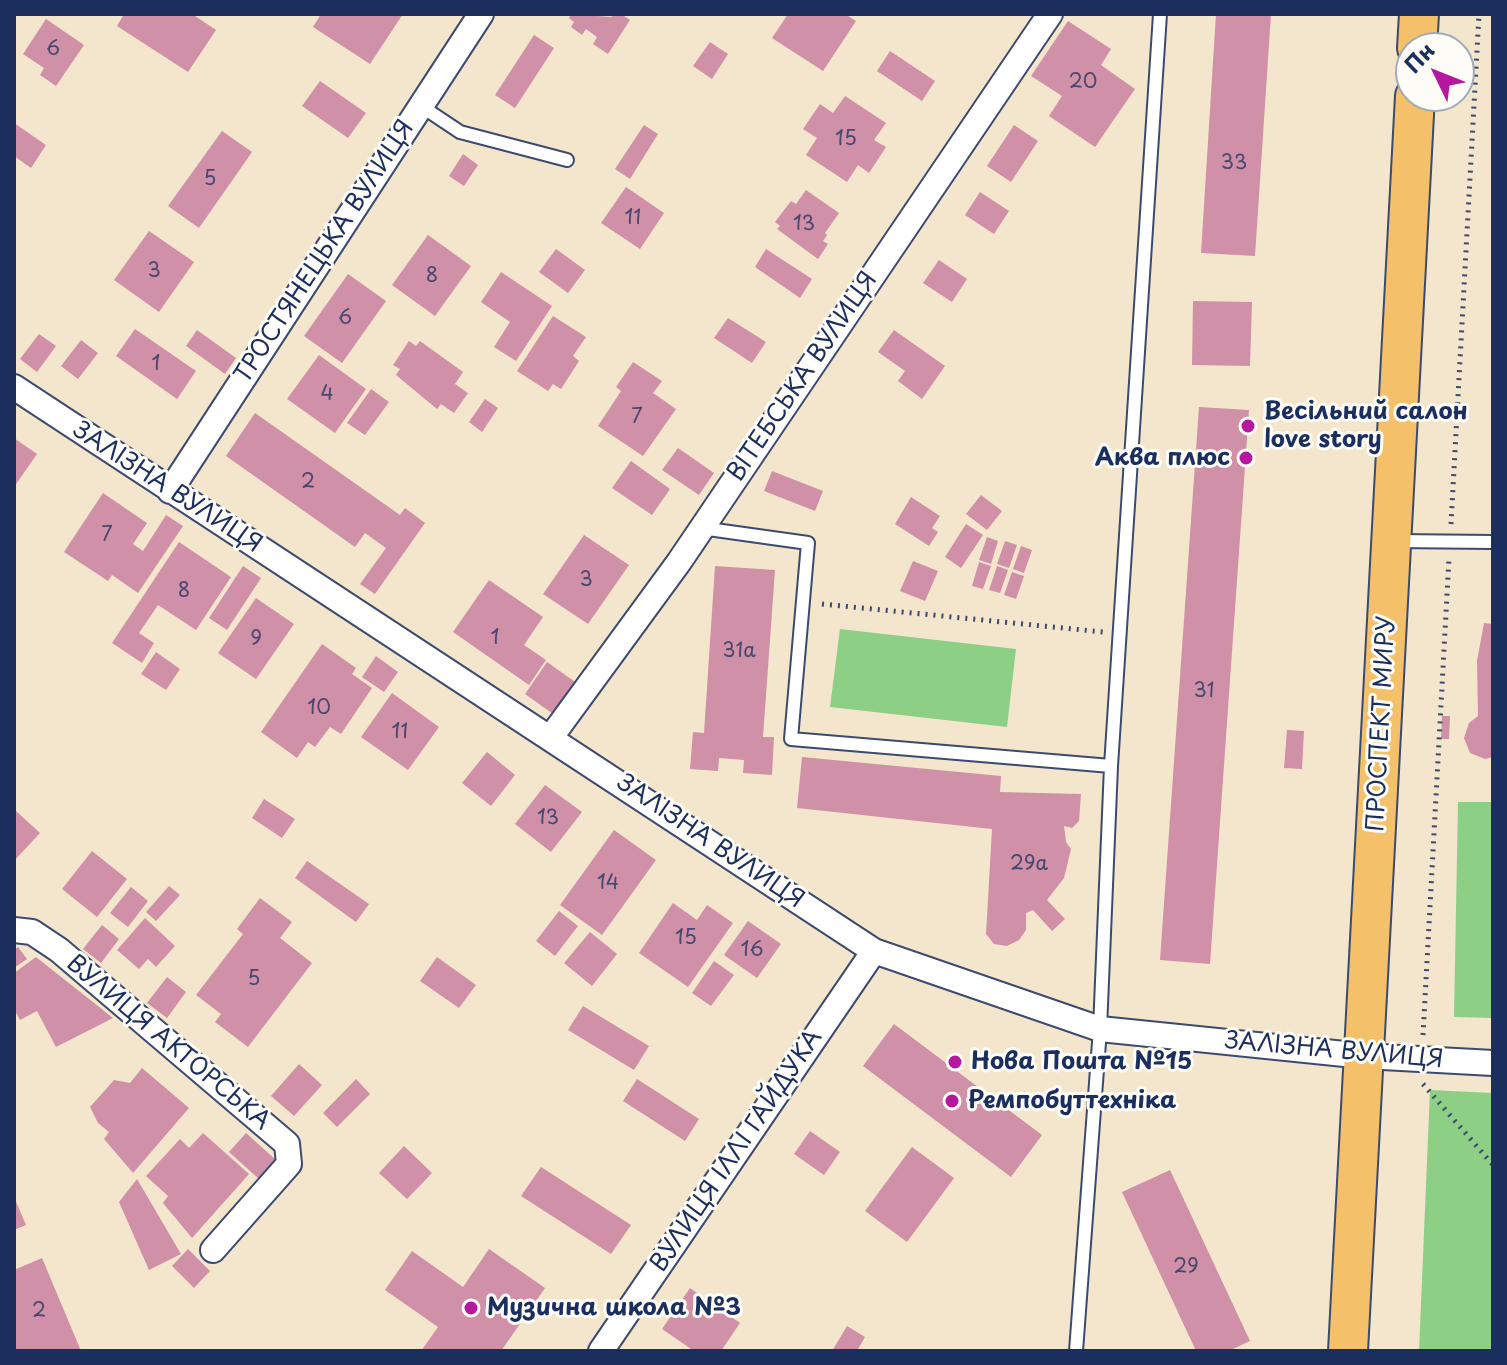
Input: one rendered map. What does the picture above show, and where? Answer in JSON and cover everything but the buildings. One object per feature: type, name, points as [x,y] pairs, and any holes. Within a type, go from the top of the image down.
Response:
[{"type":"main road","name":"ПРОСПЕКТ МИРУ","points":[[1348,1351],[1414,112]]},
{"type":"street","name":"ТРОСТЯНЕЦЬКА ВУЛИЦЯ","points":[[170,491],[481,14]]},
{"type":"street","name":"ВІТЕБСЬКА ВУЛИЦЯ","points":[[551,737],[701,528],[1050,14]]},
{"type":"street","name":"ЗАЛІЗНА ВУЛИЦЯ","points":[[14,387],[874,951],[1100,1029],[1364,1056],[1493,1063]]},
{"type":"street","name":"ВУЛИЦЯ АКТОРСЬКА","points":[[16,927],[32,932],[59,950],[287,1144],[289,1164],[213,1250]]},
{"type":"street","name":"ВУЛИЦЯ ІЛЛІ ГАЙДУКА","points":[[609,1348],[874,951]]},
{"type":"lane","points":[[1076,1351],[1100,1029],[1111,766],[1160,14]]},
{"type":"lane","points":[[421,106],[460,132],[567,160]]},
{"type":"lane","points":[[701,528],[808,543],[791,739],[1111,766]]},
{"type":"lane","points":[[1391,541],[1493,542]]},
{"type":"path","points":[[803,602],[1119,634]]},
{"type":"path","points":[[1422,1059],[1420,1081],[1493,1165]]},
{"type":"green space","points":[[840,629],[1016,649],[1007,727],[830,707]]},
{"type":"green space","points":[[1458,802],[1493,802],[1493,1018],[1454,1017]]},
{"type":"green space","points":[[1430,1090],[1493,1093],[1493,1351],[1419,1351]]},
{"type":"place","name":"Весільний салон love story","points":[[1248,426]]},
{"type":"place","name":"Аква плюс","points":[[1246,458]]},
{"type":"place","name":"Нова Пошта №15","points":[[955,1062]]},
{"type":"place","name":"Ремпобуттехніка","points":[[952,1101]]},
{"type":"place","name":"Музична школа №3","points":[[471,1308]]}]
